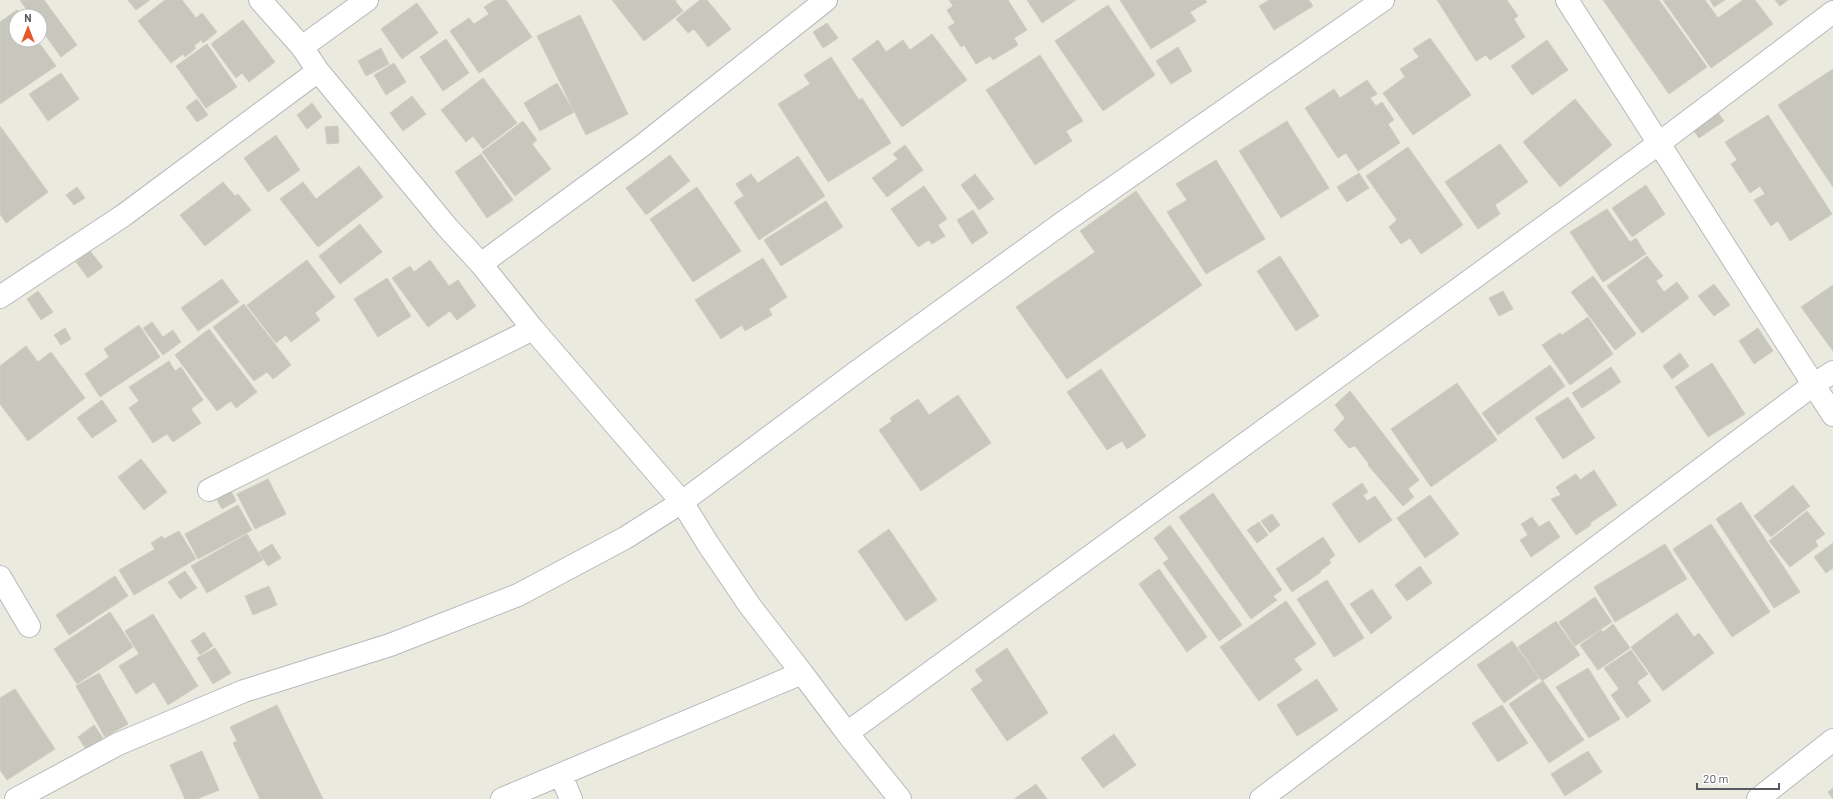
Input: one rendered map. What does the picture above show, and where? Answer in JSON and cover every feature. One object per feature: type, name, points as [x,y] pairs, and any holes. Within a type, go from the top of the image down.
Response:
[{"type":"street","points":[[260,0],[302,47],[318,71],[447,227],[481,264],[533,329],[682,502],[708,544],[750,606],[847,733],[900,799]]},
{"type":"street","points":[[302,47],[367,0]]},
{"type":"street","points":[[481,264],[643,145],[826,0]]},
{"type":"street","points":[[16,799],[118,744],[236,694],[390,644],[518,595],[625,538],[682,502],[855,373],[1062,224],[1383,0]]},
{"type":"street","points":[[1567,0],[1833,415]]},
{"type":"street","points":[[847,733],[1658,144],[1833,12]]},
{"type":"street","points":[[0,297],[124,215],[318,71]]},
{"type":"street","points":[[209,490],[533,329]]},
{"type":"street","points":[[1261,799],[1813,385],[1833,372]]},
{"type":"street","points":[[0,577],[29,626]]},
{"type":"street","points":[[502,799],[802,673]]},
{"type":"street","points":[[1758,799],[1833,740]]},
{"type":"street","points":[[561,775],[571,799]]},
{"type":"building","points":[[20,0],[44,0],[77,45],[61,57],[48,39],[48,8],[26,8]]},
{"type":"building","points":[[128,0],[150,0],[136,10]]},
{"type":"building","points":[[165,0],[182,0],[196,18],[202,13],[217,32],[203,43],[201,40],[194,46],[196,48],[185,57],[183,54],[171,63],[138,21]]},
{"type":"building","points":[[495,0],[506,0],[532,37],[479,73],[450,31],[469,18],[474,24],[489,14],[484,7]]},
{"type":"building","points":[[612,0],[677,0],[675,1],[683,11],[644,41]]},
{"type":"building","points":[[700,0],[707,0],[731,29],[708,47],[694,29],[688,33],[676,19]]},
{"type":"building","points":[[949,0],[1008,0],[1027,30],[1014,38],[1018,45],[993,60],[990,56],[976,64],[964,45],[961,47],[948,27],[955,23],[947,10],[953,6]]},
{"type":"building","points":[[1027,0],[1076,0],[1042,23]]},
{"type":"building","points":[[1120,0],[1205,0],[1207,2],[1190,12],[1196,21],[1151,49]]},
{"type":"building","points":[[1269,0],[1309,0],[1313,6],[1274,30],[1259,6]]},
{"type":"building","points":[[1437,0],[1507,0],[1518,16],[1514,19],[1525,37],[1490,60],[1486,55],[1476,61]]},
{"type":"building","points":[[1603,0],[1659,0],[1707,67],[1669,94]]},
{"type":"building","points":[[1663,0],[1705,0],[1718,18],[1743,0],[1755,0],[1773,24],[1711,68]]},
{"type":"building","points":[[1710,0],[1725,0],[1714,7]]},
{"type":"building","points":[[1775,0],[1788,0],[1780,6]]},
{"type":"building","points":[[417,3],[438,33],[402,59],[381,29]]},
{"type":"building","points":[[1108,5],[1155,75],[1103,111],[1055,41]]},
{"type":"building","points":[[580,15],[628,114],[586,135],[537,36]]},
{"type":"building","points":[[8,16],[8,48],[43,48],[56,66],[0,104],[0,22]]},
{"type":"building","points":[[243,20],[275,62],[249,82],[242,73],[236,78],[211,44]]},
{"type":"building","points":[[827,23],[838,38],[823,48],[813,32]]},
{"type":"building","points":[[932,34],[967,80],[902,127],[852,59],[878,40],[886,52],[903,40],[910,50]]},
{"type":"building","points":[[1430,38],[1471,95],[1413,135],[1383,93],[1405,77],[1400,69],[1419,57],[1413,49]]},
{"type":"building","points":[[446,39],[469,73],[443,91],[420,57]]},
{"type":"building","points":[[1547,40],[1568,70],[1532,95],[1511,66]]},
{"type":"building","points":[[207,44],[237,87],[206,108],[176,66]]},
{"type":"building","points":[[1178,47],[1192,71],[1171,84],[1156,61]]},
{"type":"building","points":[[381,48],[389,64],[366,76],[358,61]]},
{"type":"building","points":[[1040,55],[1083,121],[1066,131],[1072,141],[1035,165],[986,90]]},
{"type":"building","points":[[831,57],[859,100],[862,98],[891,143],[828,182],[778,104],[810,84],[804,75]]},
{"type":"building","points":[[394,63],[406,82],[386,95],[374,75]]},
{"type":"building","points":[[1833,69],[1833,187],[1778,105]]},
{"type":"building","points":[[61,73],[79,99],[48,121],[29,94]]},
{"type":"building","points":[[483,78],[517,123],[483,149],[473,136],[466,142],[441,110]]},
{"type":"building","points":[[1367,80],[1377,94],[1370,98],[1376,106],[1382,102],[1394,120],[1388,124],[1400,143],[1358,171],[1346,153],[1338,158],[1305,108],[1334,89],[1340,98]]},
{"type":"building","points":[[557,83],[574,112],[540,131],[524,103]]},
{"type":"building","points":[[412,96],[426,114],[403,131],[390,113]]},
{"type":"building","points":[[197,99],[208,115],[197,122],[186,107]]},
{"type":"building","points":[[1575,99],[1612,145],[1560,187],[1523,142]]},
{"type":"building","points":[[312,103],[322,117],[307,129],[297,115]]},
{"type":"building","points":[[1714,107],[1724,121],[1699,138],[1689,124]]},
{"type":"building","points":[[1768,115],[1832,214],[1790,241],[1778,221],[1771,226],[1754,200],[1765,194],[1760,186],[1750,193],[1731,164],[1737,160],[1725,142]]},
{"type":"building","points":[[523,121],[537,140],[532,144],[551,169],[515,196],[482,152]]},
{"type":"building","points":[[1287,121],[1329,188],[1281,218],[1239,151]]},
{"type":"building","points":[[0,126],[48,192],[6,223],[0,214]]},
{"type":"building","points":[[338,126],[339,143],[327,144],[325,127]]},
{"type":"building","points":[[276,135],[300,170],[268,192],[244,158]]},
{"type":"building","points":[[1500,144],[1528,182],[1495,205],[1500,214],[1478,229],[1445,182]]},
{"type":"building","points":[[905,145],[923,170],[887,197],[872,178],[898,159],[893,154]]},
{"type":"building","points":[[1408,147],[1463,225],[1421,254],[1410,238],[1401,244],[1389,227],[1397,220],[1366,176]]},
{"type":"building","points":[[481,154],[513,200],[487,218],[455,172]]},
{"type":"building","points":[[670,155],[690,181],[646,215],[626,188]]},
{"type":"building","points":[[798,156],[825,196],[759,240],[734,202],[744,196],[736,184],[751,174],[758,183]]},
{"type":"building","points":[[1216,160],[1265,239],[1206,274],[1167,212],[1187,200],[1176,184]]},
{"type":"building","points":[[359,166],[383,197],[318,247],[280,199],[303,182],[316,199]]},
{"type":"building","points":[[1359,173],[1369,188],[1347,202],[1337,187]]},
{"type":"building","points":[[975,174],[994,199],[979,210],[961,185]]},
{"type":"building","points":[[223,182],[235,196],[238,194],[251,210],[205,246],[180,215]]},
{"type":"building","points":[[1646,185],[1665,214],[1632,237],[1612,208]]},
{"type":"building","points":[[924,186],[947,219],[938,225],[945,236],[932,244],[929,240],[918,247],[891,209]]},
{"type":"building","points":[[77,187],[85,198],[74,205],[66,195]]},
{"type":"building","points":[[697,187],[741,251],[693,282],[650,219]]},
{"type":"building","points":[[1136,191],[1202,285],[1067,379],[1016,307],[1095,252],[1080,231]]},
{"type":"building","points":[[826,201],[843,227],[781,266],[764,240]]},
{"type":"building","points":[[1607,209],[1630,242],[1636,238],[1646,254],[1603,282],[1570,232]]},
{"type":"building","points":[[973,210],[988,233],[972,244],[957,220]]},
{"type":"building","points":[[360,224],[382,252],[340,284],[319,256]]},
{"type":"building","points":[[90,251],[103,267],[88,278],[76,262]]},
{"type":"building","points":[[1280,256],[1319,316],[1296,331],[1257,271]]},
{"type":"building","points":[[1647,256],[1663,276],[1656,281],[1664,292],[1677,282],[1689,298],[1642,333],[1607,286]]},
{"type":"building","points":[[763,258],[787,297],[769,309],[772,315],[745,331],[742,325],[721,339],[695,300]]},
{"type":"building","points":[[307,260],[335,297],[315,313],[320,320],[291,342],[286,335],[276,343],[247,305]]},
{"type":"building","points":[[430,260],[449,286],[458,280],[476,306],[457,320],[450,311],[428,327],[392,278],[410,266],[414,272]]},
{"type":"building","points":[[1593,276],[1636,334],[1615,350],[1571,292]]},
{"type":"building","points":[[387,278],[411,316],[378,337],[354,299]]},
{"type":"building","points":[[222,279],[239,302],[198,331],[181,308]]},
{"type":"building","points":[[1714,284],[1730,305],[1714,316],[1698,296]]},
{"type":"building","points":[[1833,285],[1833,351],[1801,307]]},
{"type":"building","points":[[38,291],[53,312],[41,320],[27,299]]},
{"type":"building","points":[[1503,291],[1513,309],[1499,316],[1489,298]]},
{"type":"building","points":[[244,304],[291,365],[273,379],[267,372],[254,381],[213,327]]},
{"type":"building","points":[[1588,317],[1613,354],[1570,385],[1542,345],[1560,333],[1562,335]]},
{"type":"building","points":[[152,322],[163,337],[173,330],[181,342],[163,355],[143,328]]},
{"type":"building","points":[[139,325],[160,357],[100,397],[85,374],[109,357],[104,349]]},
{"type":"building","points":[[65,328],[71,339],[61,345],[54,335]]},
{"type":"building","points":[[1758,328],[1773,351],[1754,364],[1739,341]]},
{"type":"building","points":[[209,329],[257,392],[236,408],[231,401],[217,411],[175,355]]},
{"type":"building","points":[[26,346],[38,362],[51,352],[85,398],[28,441],[0,404],[0,366]]},
{"type":"building","points":[[1680,353],[1689,366],[1672,379],[1663,366]]},
{"type":"building","points":[[169,361],[175,371],[181,367],[203,400],[191,409],[201,423],[173,442],[167,434],[153,443],[129,408],[139,401],[129,387]]},
{"type":"building","points":[[1712,363],[1745,414],[1708,437],[1675,387]]},
{"type":"building","points":[[1550,365],[1565,386],[1498,435],[1482,413]]},
{"type":"building","points":[[1611,367],[1621,382],[1582,408],[1572,393]]},
{"type":"building","points":[[1101,369],[1146,436],[1127,449],[1122,441],[1107,450],[1067,392]]},
{"type":"building","points":[[1457,383],[1497,440],[1431,487],[1391,429]]},
{"type":"building","points":[[1350,391],[1419,480],[1408,489],[1414,497],[1403,506],[1368,465],[1369,464],[1355,446],[1349,448],[1334,430],[1345,418],[1335,405]]},
{"type":"building","points":[[958,395],[991,443],[921,491],[879,430],[892,421],[890,418],[918,399],[929,415]]},
{"type":"building","points":[[1568,397],[1595,438],[1563,459],[1535,418]]},
{"type":"building","points":[[102,400],[117,421],[92,438],[77,418]]},
{"type":"building","points":[[141,459],[167,492],[144,510],[118,477]]},
{"type":"building","points":[[1594,470],[1617,505],[1590,523],[1591,525],[1576,535],[1551,499],[1561,495],[1556,487],[1576,474],[1580,480]]},
{"type":"building","points":[[268,479],[286,514],[255,529],[237,494]]},
{"type":"building","points":[[1362,483],[1368,492],[1363,495],[1367,501],[1375,496],[1392,520],[1359,543],[1332,504]]},
{"type":"building","points":[[1793,485],[1810,506],[1771,537],[1754,516]]},
{"type":"building","points":[[231,491],[236,501],[222,509],[217,500]]},
{"type":"building","points":[[1213,493],[1282,590],[1273,596],[1277,600],[1251,619],[1179,517]]},
{"type":"building","points":[[1430,495],[1459,534],[1425,558],[1397,518]]},
{"type":"building","points":[[1741,502],[1800,592],[1774,608],[1716,519]]},
{"type":"building","points":[[238,505],[252,530],[198,559],[185,534]]},
{"type":"building","points":[[1807,511],[1825,534],[1815,541],[1818,546],[1790,567],[1769,541]]},
{"type":"building","points":[[1272,514],[1280,525],[1270,533],[1261,521]]},
{"type":"building","points":[[1532,517],[1539,527],[1549,521],[1560,537],[1531,557],[1520,540],[1528,535],[1521,524]]},
{"type":"building","points":[[1259,522],[1268,535],[1257,543],[1247,530]]},
{"type":"building","points":[[1711,524],[1770,612],[1732,637],[1673,549]]},
{"type":"building","points":[[1170,525],[1242,625],[1219,641],[1163,563],[1169,559],[1154,538]]},
{"type":"building","points":[[889,529],[937,600],[906,621],[858,551]]},
{"type":"building","points":[[179,531],[196,559],[134,595],[119,570],[155,549],[151,543],[162,536],[164,539]]},
{"type":"building","points":[[247,534],[263,560],[207,593],[191,566]]},
{"type":"building","points":[[1323,537],[1335,555],[1329,560],[1331,563],[1320,571],[1321,572],[1292,592],[1276,569]]},
{"type":"building","points":[[1833,543],[1833,568],[1826,573],[1814,557]]},
{"type":"building","points":[[272,544],[281,558],[268,566],[259,552]]},
{"type":"building","points":[[1665,544],[1687,579],[1615,622],[1594,587]]},
{"type":"building","points":[[1420,566],[1432,583],[1407,601],[1395,585]]},
{"type":"building","points":[[1159,569],[1207,637],[1187,652],[1139,584]]},
{"type":"building","points":[[185,571],[197,588],[180,599],[168,582]]},
{"type":"building","points":[[115,576],[128,596],[69,635],[56,615]]},
{"type":"building","points":[[1327,580],[1364,638],[1334,657],[1297,599]]},
{"type":"building","points":[[269,586],[277,605],[253,615],[245,596]]},
{"type":"building","points":[[1372,589],[1392,618],[1371,634],[1350,604]]},
{"type":"building","points":[[1595,597],[1612,622],[1575,646],[1559,622]]},
{"type":"building","points":[[1286,601],[1316,644],[1294,659],[1302,670],[1259,701],[1220,647]]},
{"type":"building","points":[[110,612],[133,647],[77,684],[54,649]]},
{"type":"building","points":[[1677,613],[1694,637],[1699,633],[1714,653],[1663,691],[1631,647]]},
{"type":"building","points":[[153,614],[198,686],[168,705],[154,682],[136,694],[119,666],[139,654],[125,631]]},
{"type":"building","points":[[1556,621],[1580,655],[1542,681],[1518,647]]},
{"type":"building","points":[[1613,624],[1630,648],[1598,670],[1580,645],[1601,630],[1603,632]]},
{"type":"building","points":[[204,632],[213,646],[200,655],[191,641]]},
{"type":"building","points":[[1512,641],[1539,678],[1504,703],[1477,665]]},
{"type":"building","points":[[215,648],[231,673],[213,684],[197,658]]},
{"type":"building","points":[[1007,648],[1048,713],[1007,741],[971,689],[983,681],[975,670]]},
{"type":"building","points":[[1631,650],[1648,674],[1637,682],[1651,701],[1627,718],[1611,695],[1619,689],[1604,668]]},
{"type":"building","points":[[1588,668],[1620,719],[1589,738],[1556,687]]},
{"type":"building","points":[[99,673],[128,724],[105,737],[76,686]]},
{"type":"building","points":[[1317,679],[1338,710],[1297,736],[1277,705]]},
{"type":"building","points":[[1543,681],[1584,740],[1549,763],[1509,704]]},
{"type":"building","points":[[15,689],[55,749],[7,780],[0,770],[0,698]]},
{"type":"building","points":[[277,705],[323,799],[260,799],[233,743],[237,741],[230,727]]},
{"type":"building","points":[[1502,705],[1528,743],[1498,762],[1472,723]]},
{"type":"building","points":[[94,725],[103,738],[86,749],[78,737]]},
{"type":"building","points":[[1114,734],[1136,765],[1103,788],[1081,758]]},
{"type":"building","points":[[202,751],[219,790],[197,799],[185,799],[170,765]]},
{"type":"building","points":[[1588,751],[1602,772],[1565,796],[1551,774]]},
{"type":"building","points":[[1036,784],[1047,799],[1014,799]]},
{"type":"building","points":[[1833,788],[1833,799],[1828,792]]}]
